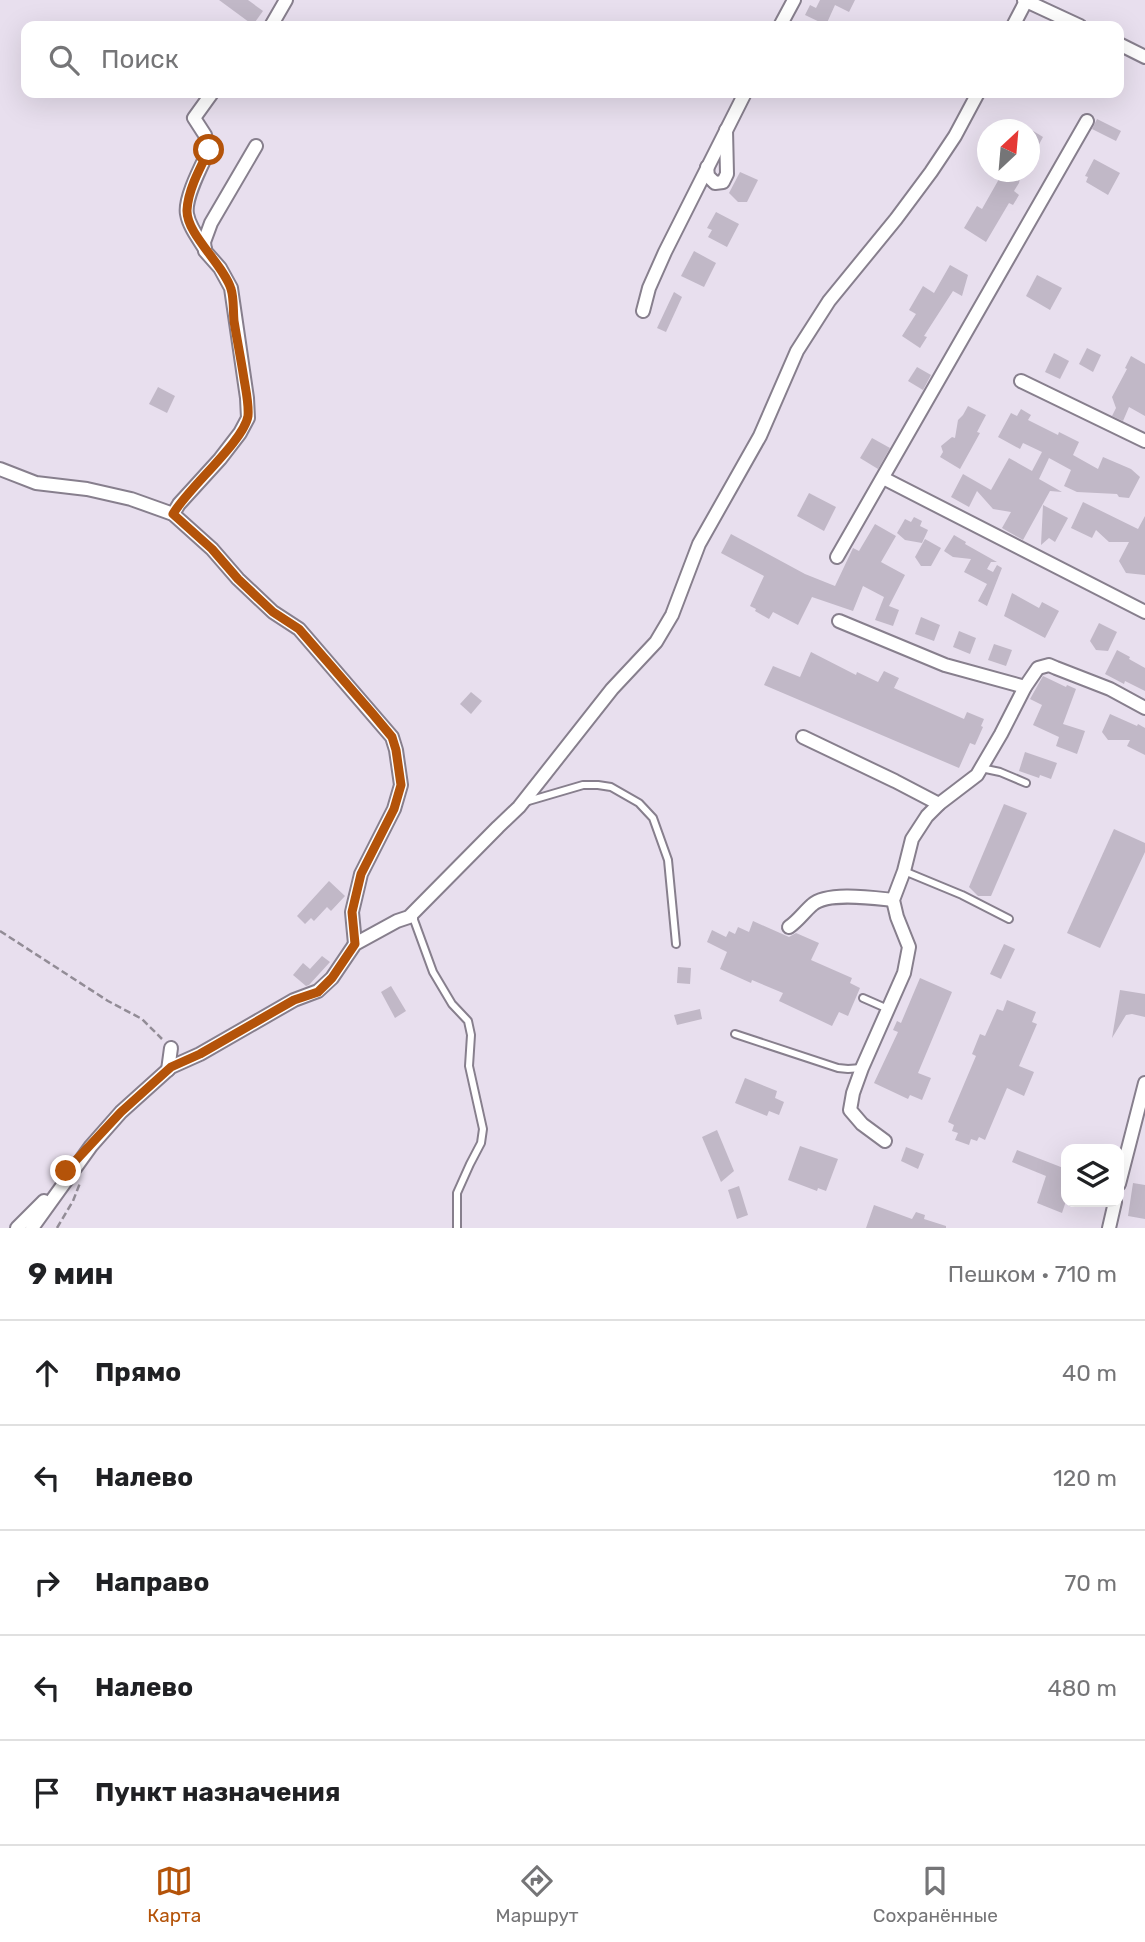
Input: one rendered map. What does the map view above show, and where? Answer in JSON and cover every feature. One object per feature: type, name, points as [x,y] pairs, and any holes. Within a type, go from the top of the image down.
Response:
[{"type":"street","points":[[274,21],[286,0]]},
{"type":"street","points":[[783,21],[794,0]]},
{"type":"street","points":[[1015,21],[1025,1],[1069,21]]},
{"type":"street","points":[[1124,46],[1145,57]]},
{"type":"street","points":[[173,514],[220,459],[248,418],[231,288],[194,232],[186,212],[194,183],[209,150],[205,135],[194,118],[208,98]]},
{"type":"street","points":[[643,311],[649,288],[742,98]]},
{"type":"street","points":[[17,1228],[121,1112],[168,1070],[294,1000],[318,992],[332,978],[355,944],[409,917],[523,803],[612,689],[656,642],[672,615],[699,544],[760,436],[797,351],[829,301],[931,172],[975,98]]},
{"type":"street","points":[[837,557],[1087,121]]},
{"type":"street","points":[[707,167],[708,176],[715,183],[723,182],[727,174],[726,130]]},
{"type":"street","points":[[205,249],[204,242],[211,223],[256,146]]},
{"type":"street","points":[[1021,381],[1145,440]]},
{"type":"street","points":[[0,469],[36,483],[120,496],[173,514],[212,549],[238,579],[273,612],[299,629],[392,737],[401,785],[394,809],[361,874],[352,912],[355,944]]},
{"type":"street","points":[[883,478],[1145,612]]},
{"type":"street","points":[[839,621],[945,665],[1025,687]]},
{"type":"street","points":[[885,1141],[862,1124],[850,1110],[862,1068],[904,973],[909,947],[893,900],[912,839],[927,816],[939,804],[977,775],[1038,668],[1049,666],[1110,689],[1145,708]]},
{"type":"street","points":[[803,737],[939,804]]},
{"type":"street","points":[[789,927],[820,900],[856,896],[893,900]]},
{"type":"street","points":[[168,1070],[171,1048]]},
{"type":"street","points":[[1124,1165],[1145,1083]]},
{"type":"street","points":[[32,1228],[90,1146]]},
{"type":"street","points":[[1109,1228],[1114,1207]]},
{"type":"lane","points":[[981,768],[1000,772],[1026,783]]},
{"type":"lane","points":[[523,803],[583,785],[611,787],[639,803],[653,818],[668,860],[676,944]]},
{"type":"lane","points":[[904,871],[962,895],[1009,919]]},
{"type":"lane","points":[[415,909],[414,920],[433,971],[452,1004],[468,1021],[471,1035],[469,1066],[482,1136],[457,1193],[457,1228]]},
{"type":"lane","points":[[863,998],[888,1009]]},
{"type":"lane","points":[[735,1034],[838,1068],[862,1068]]},
{"type":"path","points":[[0,931],[108,1001],[142,1019],[171,1048]]},
{"type":"building","points":[[219,0],[248,0],[263,11],[256,21],[248,21]]},
{"type":"building","points":[[820,0],[855,0],[849,12],[835,5],[828,21],[818,21],[805,15],[810,5],[816,8]]},
{"type":"building","points":[[1097,119],[1121,131],[1116,141],[1092,129]]},
{"type":"building","points":[[1094,159],[1120,173],[1108,195],[1086,182],[1088,177],[1085,176]]},
{"type":"building","points":[[740,172],[758,180],[747,202],[738,202],[729,193]]},
{"type":"building","points":[[997,182],[1019,182],[1014,191],[1019,195],[1013,205],[1009,203],[986,242],[964,228],[977,206],[982,209]]},
{"type":"building","points":[[716,212],[739,224],[727,247],[708,237],[712,230],[707,228]]},
{"type":"building","points":[[694,251],[716,263],[704,287],[681,276]]},
{"type":"building","points":[[950,265],[968,275],[962,296],[953,291],[924,336],[927,337],[920,348],[902,336],[916,314],[909,310],[923,286],[934,293]]},
{"type":"building","points":[[1037,275],[1062,288],[1050,310],[1026,296]]},
{"type":"building","points":[[674,292],[682,297],[666,332],[657,328]]},
{"type":"building","points":[[1087,348],[1101,355],[1093,372],[1079,364]]},
{"type":"building","points":[[1054,353],[1069,361],[1060,379],[1045,372]]},
{"type":"building","points":[[1131,356],[1145,364],[1145,416],[1129,407],[1123,421],[1112,416],[1116,408],[1112,397]]},
{"type":"building","points":[[917,367],[931,375],[923,390],[908,381]]},
{"type":"building","points":[[158,387],[175,396],[167,413],[149,404]]},
{"type":"building","points":[[968,406],[986,415],[977,432],[980,433],[960,469],[940,457],[943,452],[941,446],[952,437],[955,438],[958,420]]},
{"type":"building","points":[[1021,409],[1031,415],[1028,420],[1079,442],[1073,455],[1098,469],[1103,457],[1131,469],[1140,477],[1129,498],[1119,497],[1117,494],[1077,492],[1064,486],[1071,470],[1049,458],[1039,479],[1062,492],[1050,491],[1023,540],[1002,528],[1011,512],[993,509],[977,491],[969,507],[951,497],[963,474],[991,490],[1009,458],[1032,471],[1042,452],[1023,443],[1020,449],[998,437],[1011,413],[1017,416]]},
{"type":"building","points":[[872,438],[890,448],[878,469],[860,458]]},
{"type":"building","points":[[809,493],[836,507],[824,531],[797,516]]},
{"type":"building","points":[[1083,502],[1138,529],[1145,516],[1145,575],[1126,573],[1119,561],[1129,542],[1109,542],[1096,530],[1092,538],[1071,528]]},
{"type":"building","points":[[1043,505],[1068,518],[1055,542],[1049,538],[1041,545]]},
{"type":"building","points":[[914,517],[922,521],[920,526],[928,530],[922,543],[905,540],[897,533],[905,519],[911,522]]},
{"type":"building","points":[[875,524],[896,536],[881,562],[905,575],[889,606],[899,610],[893,626],[875,620],[884,597],[863,586],[853,611],[812,597],[798,625],[773,612],[769,619],[750,606],[764,576],[721,553],[731,534],[805,574],[835,586],[853,548],[859,551]]},
{"type":"building","points":[[954,535],[997,562],[991,562],[987,569],[993,572],[997,565],[1002,568],[987,606],[978,601],[987,584],[964,572],[971,559],[953,557],[944,551]]},
{"type":"building","points":[[925,539],[941,548],[931,566],[921,566],[915,557]]},
{"type":"building","points":[[1012,593],[1039,608],[1042,602],[1059,611],[1045,638],[1004,616]]},
{"type":"building","points":[[921,617],[940,625],[934,641],[915,634]]},
{"type":"building","points":[[1099,623],[1117,632],[1108,651],[1096,650],[1090,641]]},
{"type":"building","points":[[959,631],[976,638],[970,654],[953,647]]},
{"type":"building","points":[[994,644],[1012,650],[1006,666],[988,660]]},
{"type":"building","points":[[1117,650],[1145,668],[1145,691],[1105,674]]},
{"type":"building","points":[[811,652],[856,675],[857,672],[878,682],[884,671],[899,678],[894,688],[964,719],[967,712],[984,719],[975,745],[970,743],[959,768],[764,685],[773,666],[800,677]]},
{"type":"building","points":[[1043,676],[1076,689],[1063,724],[1085,731],[1077,754],[1056,746],[1059,737],[1033,725],[1042,705],[1030,699]]},
{"type":"building","points":[[471,692],[482,701],[471,714],[460,704]]},
{"type":"building","points":[[1110,714],[1145,728],[1145,755],[1127,746],[1130,740],[1108,740],[1102,732]]},
{"type":"building","points":[[1025,752],[1057,763],[1051,779],[1019,771]]},
{"type":"building","points":[[1004,804],[1027,813],[991,896],[978,896],[969,887]]},
{"type":"building","points":[[1114,829],[1145,843],[1145,852],[1100,948],[1067,933]]},
{"type":"building","points":[[329,881],[345,896],[331,911],[327,907],[314,921],[311,918],[305,924],[297,916]]},
{"type":"building","points":[[753,921],[789,937],[796,933],[819,943],[811,960],[852,978],[850,983],[860,988],[848,1016],[839,1012],[832,1026],[779,1001],[783,993],[720,969],[727,952],[707,942],[712,930],[726,937],[729,931],[735,934],[738,927],[749,932]]},
{"type":"building","points":[[1004,944],[1015,949],[1001,979],[990,974]]},
{"type":"building","points":[[322,956],[330,962],[309,985],[306,986],[293,975],[303,963],[310,969]]},
{"type":"building","points":[[678,967],[691,968],[690,984],[677,983]]},
{"type":"building","points":[[920,978],[952,992],[918,1073],[931,1078],[922,1100],[910,1095],[908,1099],[874,1083],[898,1032],[893,1030],[897,1021],[901,1023]]},
{"type":"building","points":[[391,986],[406,1011],[395,1018],[381,992]]},
{"type":"building","points":[[1120,990],[1145,994],[1145,1017],[1126,1015],[1112,1038]]},
{"type":"building","points":[[1007,1000],[1036,1012],[1032,1022],[1037,1024],[1019,1066],[1034,1072],[1024,1096],[1007,1088],[985,1140],[979,1137],[977,1141],[971,1139],[969,1145],[955,1140],[958,1133],[952,1131],[954,1125],[948,1122],[976,1056],[972,1054],[980,1034],[985,1036],[997,1009],[1003,1011]]},
{"type":"building","points":[[700,1009],[702,1019],[677,1025],[674,1015]]},
{"type":"building","points":[[745,1078],[777,1091],[775,1098],[784,1102],[779,1115],[769,1111],[767,1116],[735,1103]]},
{"type":"building","points":[[717,1130],[734,1171],[721,1182],[702,1137]]},
{"type":"building","points":[[800,1146],[838,1159],[826,1191],[818,1188],[817,1191],[788,1180]]},
{"type":"building","points":[[906,1147],[924,1154],[918,1169],[901,1161]]},
{"type":"building","points":[[1017,1150],[1061,1167],[1061,1207],[1064,1207],[1062,1213],[1037,1203],[1046,1176],[1012,1162]]},
{"type":"building","points":[[1133,1183],[1145,1185],[1145,1219],[1128,1216]]},
{"type":"building","points":[[739,1186],[748,1215],[737,1219],[728,1190]]},
{"type":"building","points":[[874,1205],[912,1219],[916,1212],[925,1215],[924,1219],[946,1228],[866,1228]]},
{"type":"route","points":[[66,1171],[121,1112],[171,1067],[200,1054],[294,1000],[318,992],[332,978],[355,944],[352,912],[361,874],[394,809],[401,785],[392,737],[372,713],[299,629],[273,612],[238,579],[212,549],[173,514],[220,459],[248,418],[231,288],[220,268],[205,251],[186,212],[194,183],[209,150]]}]
